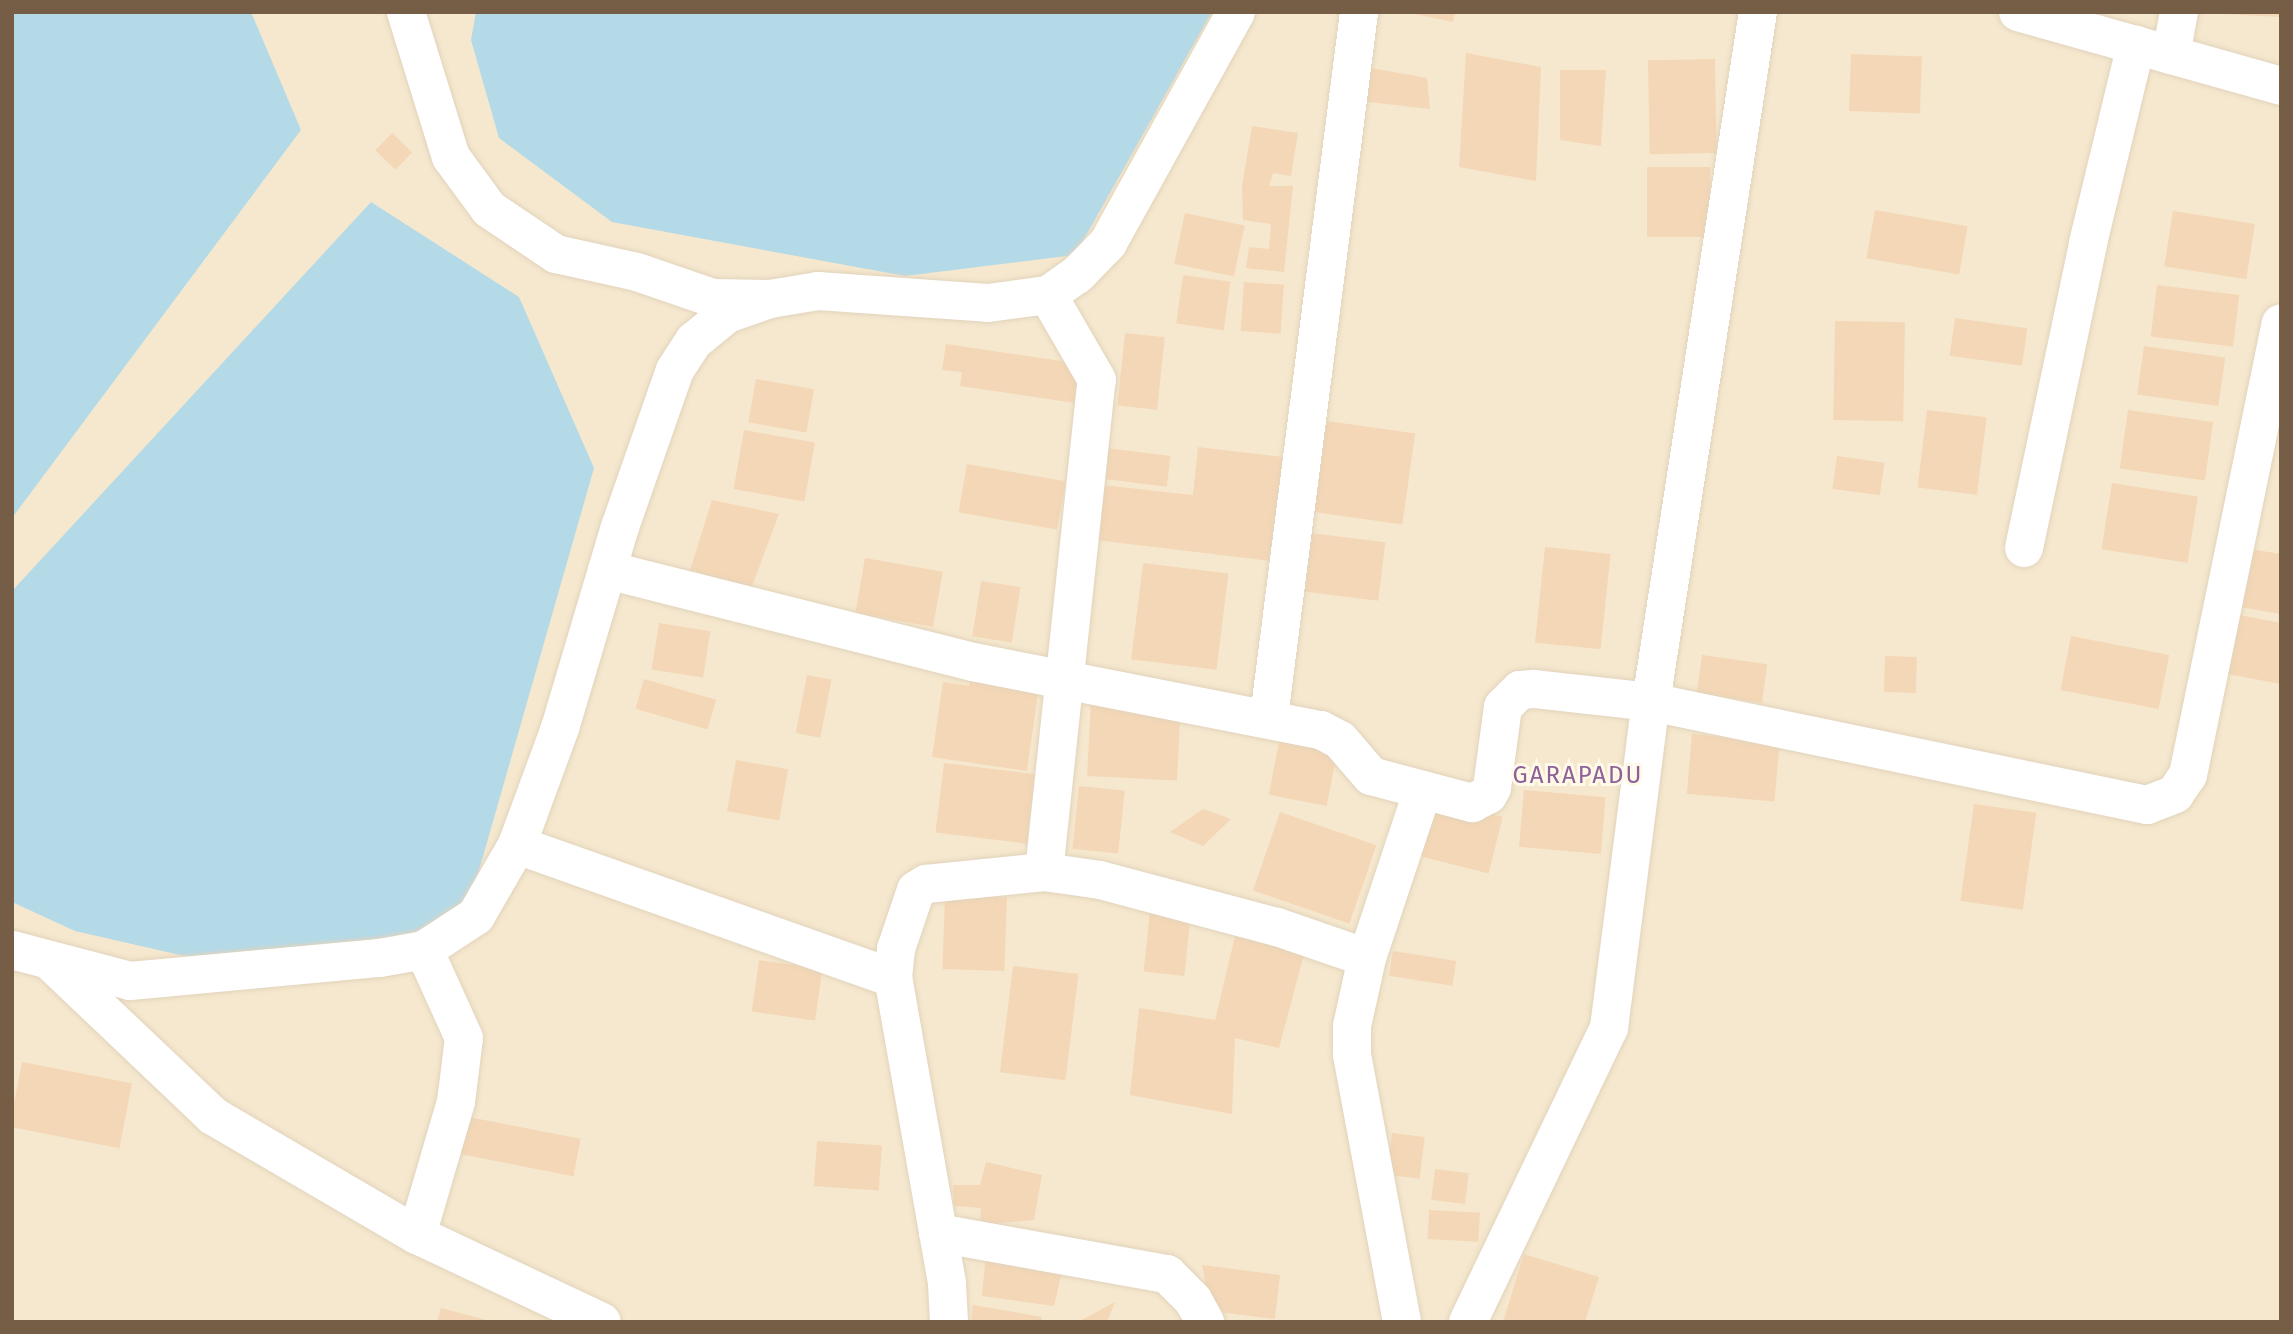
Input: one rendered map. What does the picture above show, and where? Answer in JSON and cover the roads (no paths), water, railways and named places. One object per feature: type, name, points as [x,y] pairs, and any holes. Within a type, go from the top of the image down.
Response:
[{"type":"street","points":[[406,12],[451,157],[489,209],[556,254],[637,272],[713,298],[770,299]]},
{"type":"street","points":[[12,950],[54,964],[130,981],[380,958],[424,950],[476,916],[517,845],[560,729],[607,570],[675,370],[694,341],[727,314],[770,299],[818,291],[988,303],[1048,295],[1077,275],[1108,243],[1236,12]]},
{"type":"street","points":[[1269,717],[1359,12]]},
{"type":"street","points":[[1468,1322],[1609,1028],[1651,702],[1758,12]]},
{"type":"street","points":[[2018,12],[2281,86]]},
{"type":"street","points":[[2024,548],[2088,243],[2154,50],[2179,12]]},
{"type":"street","points":[[1044,872],[1097,380],[1048,295]]},
{"type":"street","points":[[607,570],[1064,681],[1269,717],[1321,730],[1340,740],[1371,776],[1472,803],[1488,796],[1503,707],[1520,690],[1651,702],[2147,805],[2175,794],[2188,775],[2281,323]]},
{"type":"street","points":[[1402,1322],[1352,1054],[1354,1016],[1367,958],[1423,790]]},
{"type":"street","points":[[517,845],[893,978]]},
{"type":"street","points":[[949,1322],[938,1233],[893,978],[896,949],[916,890],[926,884],[1044,872],[1100,880],[1277,927],[1367,958]]},
{"type":"street","points":[[417,1234],[456,1102],[464,1038],[424,950]]},
{"type":"street","points":[[54,964],[214,1116],[417,1234],[602,1322]]},
{"type":"street","points":[[938,1233],[1167,1274],[1193,1300],[1205,1322]]},
{"type":"water","points":[[12,12],[251,12],[301,130],[12,518]]},
{"type":"water","points":[[476,12],[1212,12],[1075,255],[905,276],[612,222],[499,138],[471,40]]},
{"type":"water","points":[[371,202],[519,297],[594,468],[472,895],[431,931],[285,957],[189,957],[75,931],[12,902],[12,591]]},
{"type":"district","name":"GARAPADU","points":[[1578,776]]}]
